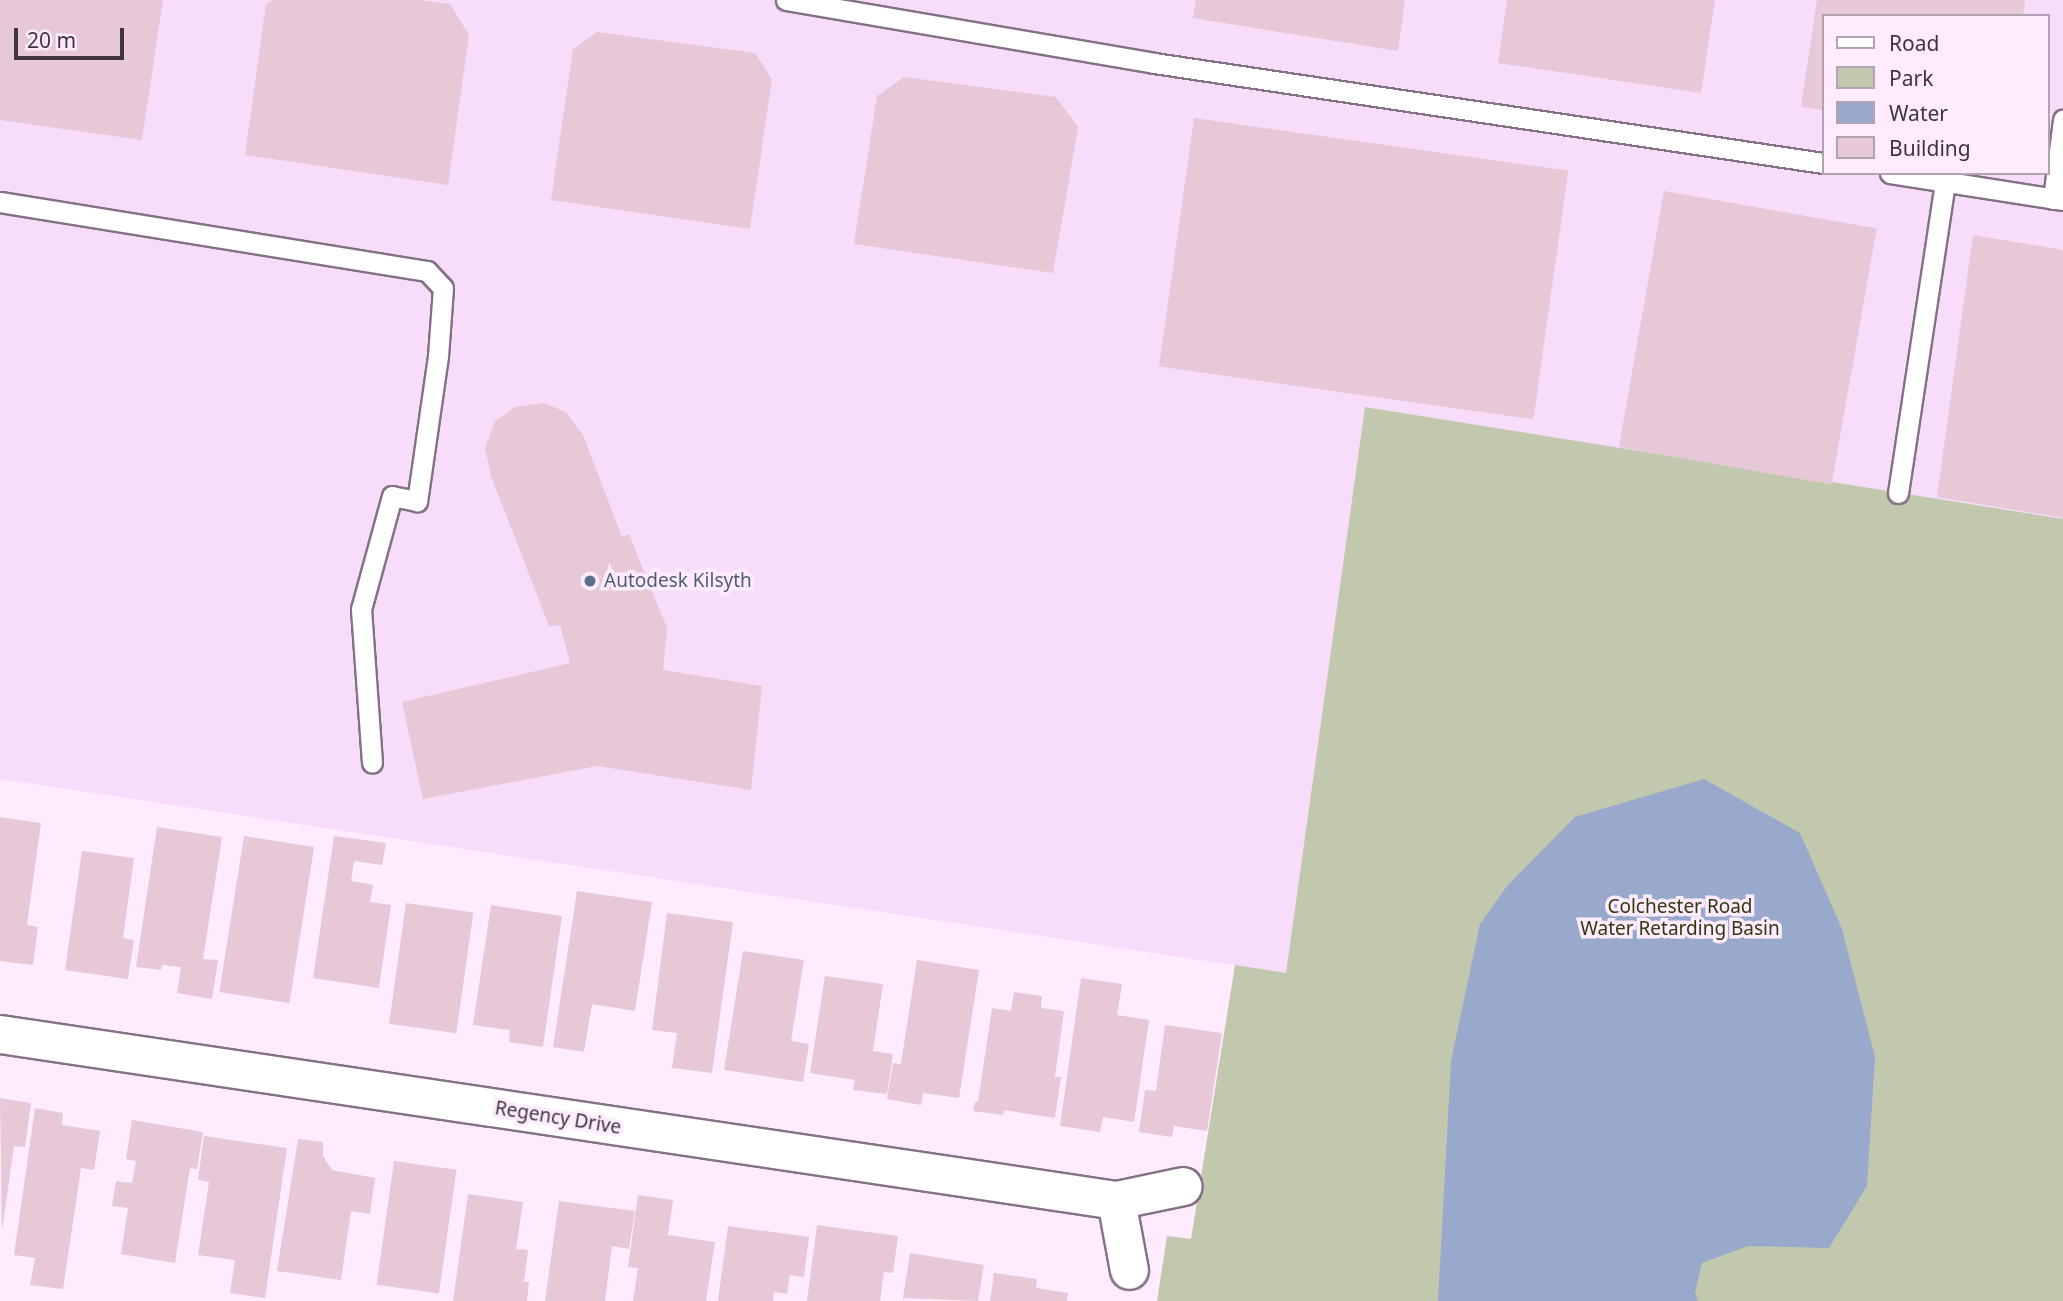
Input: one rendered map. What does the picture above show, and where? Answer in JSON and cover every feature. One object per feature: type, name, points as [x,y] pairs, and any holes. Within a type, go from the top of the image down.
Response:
[{"type":"street","name":"Regency Drive","points":[[0,1034],[1116,1200],[1183,1186]]},
{"type":"street","points":[[1116,1200],[1129,1270]]},
{"type":"lane","points":[[786,0],[1154,63],[1822,163]]},
{"type":"lane","points":[[1902,175],[2058,200],[2063,120]]},
{"type":"lane","points":[[1898,493],[1945,182]]},
{"type":"lane","points":[[0,202],[427,271],[443,288],[438,356],[417,501],[392,496],[362,609],[372,763]]},
{"type":"shaded area","points":[[0,0],[2063,0],[2063,519],[1366,407],[1286,973],[0,779]]},
{"type":"green space","name":"Colchester Road Water Retarding Basin","points":[[1365,407],[2063,519],[2063,1301],[1157,1301],[1167,1236],[1191,1239],[1235,965],[1286,973]]},
{"type":"water","points":[[1704,779],[1800,833],[1842,929],[1875,1057],[1867,1186],[1829,1248],[1748,1246],[1702,1263],[1695,1293],[1698,1301],[1438,1301],[1451,1061],[1480,924],[1507,886],[1575,817]]},
{"type":"building","points":[[0,0],[163,0],[142,140],[0,120]]},
{"type":"building","points":[[273,0],[419,0],[450,4],[469,35],[448,185],[245,155],[266,4]]},
{"type":"building","points":[[1196,0],[1405,0],[1398,51],[1193,18]]},
{"type":"building","points":[[1507,0],[1715,0],[1701,93],[1498,63]]},
{"type":"building","points":[[1817,0],[2025,0],[2023,14],[1822,14],[1822,110],[1801,107]]},
{"type":"building","points":[[597,32],[755,53],[772,79],[750,229],[551,200],[573,49]]},
{"type":"building","points":[[904,77],[1056,97],[1078,127],[1053,273],[854,244],[877,96]]},
{"type":"building","points":[[1194,118],[1568,171],[1533,419],[1159,367]]},
{"type":"building","points":[[1664,191],[1877,229],[1832,485],[1619,447]]},
{"type":"building","points":[[1973,235],[2063,250],[2063,518],[1937,497]]},
{"type":"building","name":"Autodesk Kilsyth","points":[[544,403],[566,412],[583,435],[622,537],[629,534],[667,628],[663,670],[762,686],[751,790],[597,766],[423,799],[402,702],[570,663],[560,625],[549,626],[491,476],[485,448],[495,421],[516,407]]},
{"type":"building","points":[[0,817],[41,823],[27,925],[38,927],[33,965],[0,961]]},
{"type":"building","points":[[157,827],[222,837],[203,959],[218,960],[212,999],[177,993],[181,967],[162,965],[161,970],[136,967]]},
{"type":"building","points":[[244,836],[314,847],[289,1003],[219,992]]},
{"type":"building","points":[[334,836],[386,843],[382,865],[354,861],[351,881],[373,885],[370,902],[391,905],[379,988],[313,978]]},
{"type":"building","points":[[82,851],[134,858],[123,938],[134,940],[128,979],[65,970]]},
{"type":"building","points":[[577,891],[652,902],[635,1011],[592,1004],[584,1052],[553,1047]]},
{"type":"building","points":[[406,903],[473,912],[456,1033],[389,1024]]},
{"type":"building","points":[[491,905],[562,916],[543,1047],[509,1042],[510,1030],[473,1025]]},
{"type":"building","points":[[667,913],[733,922],[712,1073],[672,1068],[677,1033],[652,1030]]},
{"type":"building","points":[[743,951],[804,960],[791,1041],[809,1044],[803,1082],[724,1070]]},
{"type":"building","points":[[917,960],[979,970],[959,1098],[923,1093],[921,1105],[887,1099],[893,1063],[901,1064]]},
{"type":"building","points":[[825,976],[883,984],[873,1051],[893,1054],[887,1094],[853,1090],[855,1080],[810,1073]]},
{"type":"building","points":[[1081,978],[1122,984],[1117,1015],[1149,1020],[1134,1122],[1103,1117],[1100,1132],[1060,1126]]},
{"type":"building","points":[[1014,992],[1042,996],[1041,1008],[1064,1011],[1055,1077],[1061,1077],[1055,1118],[1004,1110],[1003,1115],[973,1111],[975,1102],[978,1102],[992,1008],[1011,1011]]},
{"type":"building","points":[[1165,1025],[1222,1033],[1207,1131],[1174,1126],[1172,1137],[1139,1132],[1145,1090],[1156,1091]]},
{"type":"building","points":[[0,1098],[31,1103],[25,1147],[14,1146],[2,1231]]},
{"type":"building","points":[[35,1108],[63,1113],[62,1125],[100,1131],[94,1170],[81,1168],[63,1289],[30,1285],[35,1258],[14,1255]]},
{"type":"building","points":[[132,1120],[203,1132],[197,1169],[190,1168],[175,1263],[121,1254],[128,1208],[112,1206],[116,1181],[132,1183],[136,1161],[126,1159]]},
{"type":"building","points":[[204,1136],[287,1148],[265,1298],[230,1293],[235,1260],[198,1255],[209,1182],[198,1180]]},
{"type":"building","points":[[298,1139],[323,1142],[323,1156],[332,1170],[375,1178],[370,1214],[351,1211],[341,1280],[277,1271]]},
{"type":"building","points":[[394,1161],[456,1170],[439,1294],[377,1285]]},
{"type":"building","points":[[468,1194],[523,1202],[516,1249],[528,1250],[524,1282],[529,1282],[527,1301],[453,1301]]},
{"type":"building","points":[[638,1195],[673,1200],[668,1235],[715,1242],[706,1301],[633,1301],[638,1268],[628,1267]]},
{"type":"building","points":[[559,1201],[635,1211],[629,1249],[612,1246],[605,1301],[545,1301]]},
{"type":"building","points":[[817,1225],[898,1236],[893,1273],[884,1272],[880,1301],[807,1301]]},
{"type":"building","points":[[728,1226],[809,1237],[804,1277],[790,1275],[787,1294],[774,1292],[773,1301],[718,1301]]},
{"type":"building","points":[[910,1253],[984,1265],[978,1301],[903,1298]]},
{"type":"building","points":[[994,1273],[1037,1279],[1036,1288],[1068,1293],[1067,1301],[990,1301]]},
{"type":"place","name":"Autodesk Kilsyth","points":[[590,581]]}]
